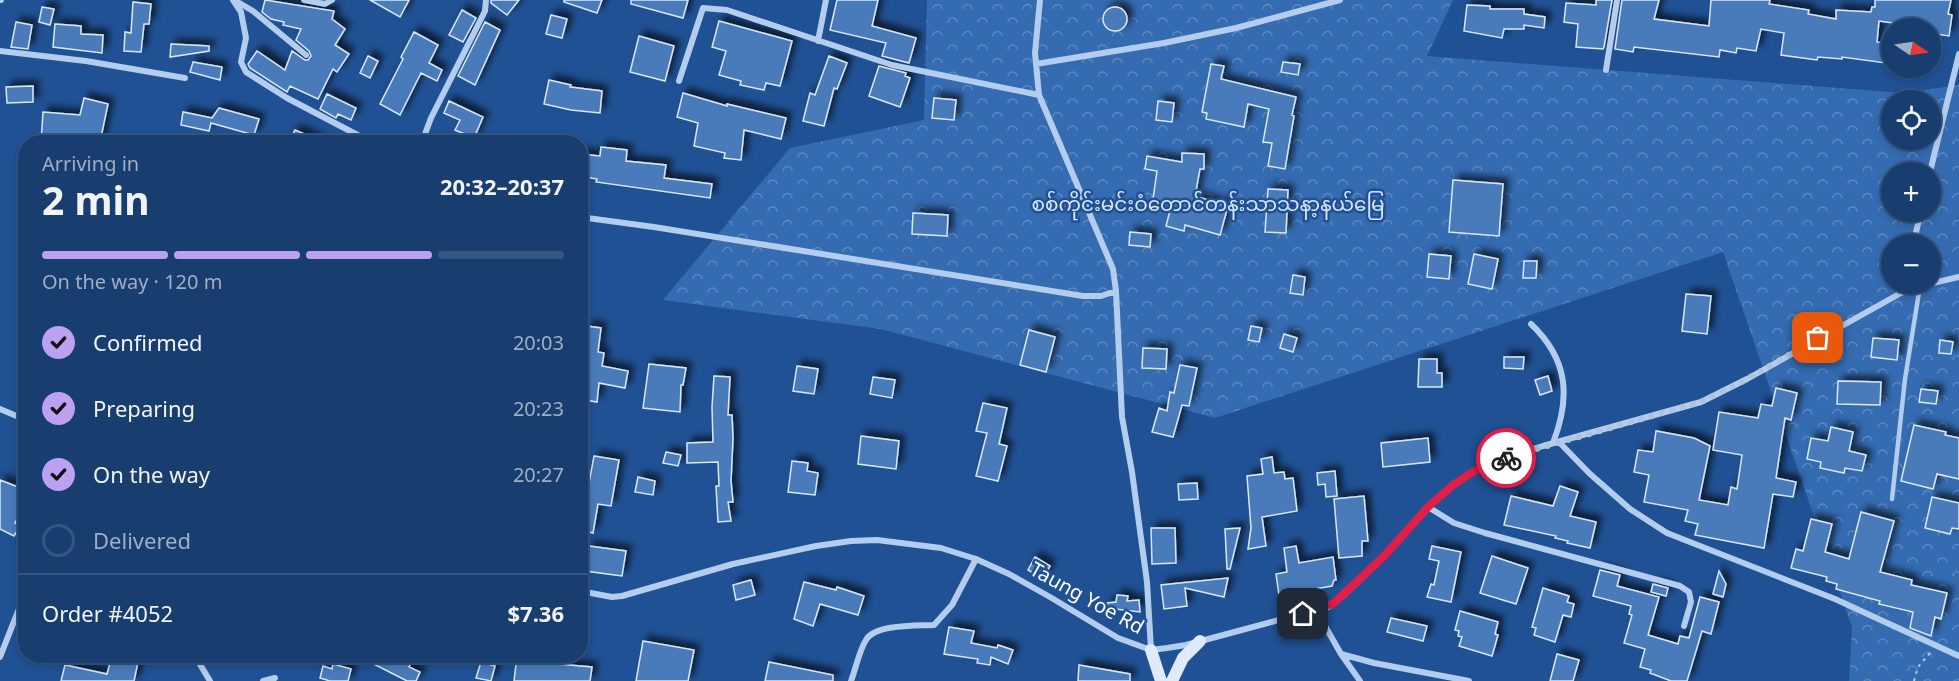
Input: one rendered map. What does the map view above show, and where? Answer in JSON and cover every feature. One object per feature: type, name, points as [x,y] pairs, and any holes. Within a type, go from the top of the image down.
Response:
[{"type":"street","points":[[233,0],[253,11],[306,55]]},
{"type":"street","points":[[233,0],[241,12],[246,38],[242,62],[246,72],[287,98],[358,135]]},
{"type":"street","points":[[304,0],[326,4],[332,0]]},
{"type":"street","points":[[425,135],[485,11],[486,0]]},
{"type":"street","points":[[679,81],[705,0]]},
{"type":"street","points":[[818,41],[826,0]]},
{"type":"street","points":[[1040,0],[1035,53],[1039,95],[1113,269],[1122,417],[1147,582],[1151,650],[1161,681]]},
{"type":"street","points":[[1036,64],[1164,43],[1236,28],[1340,0]]},
{"type":"street","points":[[1606,70],[1617,0]]},
{"type":"street","points":[[703,8],[726,10],[892,65],[1039,95]]},
{"type":"street","points":[[0,51],[86,61],[185,78]]},
{"type":"street","points":[[1932,162],[1959,54]]},
{"type":"street","points":[[588,218],[1063,293],[1101,296],[1116,291]]},
{"type":"street","name":"Taung Yoe Rd","points":[[1941,282],[1959,278]]},
{"type":"street","name":"Taung Yoe Rd","points":[[588,592],[612,597],[622,596],[733,564],[851,541],[877,540],[941,548],[976,559],[1050,597],[1118,638],[1151,650],[1186,645],[1328,607],[1344,596],[1384,556],[1428,507],[1453,485],[1474,471],[1510,456],[1693,404],[1721,393],[1899,294]]},
{"type":"street","points":[[1530,324],[1543,336],[1561,368],[1564,382],[1563,412],[1556,442],[1630,509],[1667,533],[1835,599],[1959,656]]},
{"type":"street","points":[[0,409],[18,417]]},
{"type":"street","points":[[1428,507],[1454,523],[1485,533],[1680,586],[1689,591],[1691,602],[1684,626]]},
{"type":"street","points":[[851,681],[865,640],[871,633],[880,629],[934,625],[952,605],[976,559]]},
{"type":"street","points":[[0,657],[2,640],[18,607]]},
{"type":"street","points":[[1316,610],[1341,654],[1360,681]]},
{"type":"street","points":[[1172,681],[1183,658],[1200,641]]},
{"type":"street","points":[[1341,654],[1469,681]]},
{"type":"street","points":[[199,663],[210,680]]},
{"type":"street","points":[[263,681],[275,678]]},
{"type":"lane","points":[[1892,499],[1905,379],[1919,294]]},
{"type":"path","points":[[1914,681],[1918,667],[1935,646]]},
{"type":"green space","name":"စစ်ကိုင်းမင်းဝံတောင်တန်းသာသနာ့နယ်မြေ","points":[[927,0],[1453,0],[1427,56],[1881,91],[1881,150],[1941,150],[1941,90],[1924,90],[1959,85],[1959,681],[1849,681],[1852,627],[1723,252],[1215,418],[881,329],[663,300],[790,148],[924,120]]},
{"type":"building","points":[[265,0],[334,11],[332,19],[345,29],[335,45],[349,54],[337,72],[333,69],[318,99],[290,86],[287,92],[250,68],[248,64],[257,51],[285,70],[292,51],[305,60],[311,56],[309,51],[296,40],[301,29],[283,25],[284,22],[271,19],[262,12]]},
{"type":"building","points":[[370,0],[409,0],[400,17]]},
{"type":"building","points":[[491,0],[519,0],[507,15],[491,3]]},
{"type":"building","points":[[564,0],[602,0],[597,13],[564,2]]},
{"type":"building","points":[[631,0],[688,0],[683,18],[631,4]]},
{"type":"building","points":[[837,0],[878,0],[872,26],[916,38],[909,63],[882,56],[886,43],[830,30]]},
{"type":"building","points":[[1596,0],[1612,0],[1604,47],[1603,49],[1576,47],[1578,24],[1564,22],[1566,3],[1596,5]]},
{"type":"building","points":[[1622,0],[1659,0],[1654,19],[1709,26],[1711,0],[1770,0],[1769,4],[1809,10],[1808,14],[1836,19],[1836,10],[1871,12],[1872,7],[1875,7],[1875,0],[1951,0],[1948,14],[1952,15],[1949,36],[1941,35],[1941,18],[1881,18],[1877,42],[1881,43],[1881,62],[1842,57],[1842,59],[1818,57],[1817,60],[1781,55],[1784,33],[1761,29],[1756,51],[1737,48],[1736,53],[1720,50],[1719,57],[1634,47],[1633,52],[1615,49]]},
{"type":"building","points":[[133,2],[151,4],[149,24],[144,24],[141,52],[124,51],[125,32],[131,33]]},
{"type":"building","points":[[1467,5],[1490,6],[1490,9],[1524,9],[1524,14],[1545,17],[1544,28],[1524,25],[1524,29],[1504,29],[1502,38],[1464,31]]},
{"type":"building","points":[[42,7],[54,9],[50,25],[39,22]]},
{"type":"building","points":[[1115,7],[1124,10],[1127,19],[1124,28],[1115,31],[1106,28],[1103,19],[1106,10]]},
{"type":"building","points":[[462,10],[476,18],[463,42],[449,35]]},
{"type":"building","points":[[551,15],[567,19],[562,38],[546,34]]},
{"type":"building","points":[[719,21],[792,41],[780,86],[766,83],[764,90],[740,85],[741,81],[719,75],[726,51],[712,47]]},
{"type":"building","points":[[16,22],[32,25],[28,49],[11,47]]},
{"type":"building","points":[[485,22],[500,30],[475,85],[458,76]]},
{"type":"building","points":[[55,24],[81,26],[81,34],[103,35],[102,53],[53,47]]},
{"type":"building","points":[[414,32],[438,45],[429,63],[442,70],[437,81],[421,73],[400,115],[380,104]]},
{"type":"building","points":[[639,36],[674,46],[665,81],[630,72]]},
{"type":"building","points":[[171,44],[209,46],[209,51],[170,57]]},
{"type":"building","points":[[368,56],[378,61],[370,78],[360,73]]},
{"type":"building","points":[[829,56],[847,63],[837,89],[834,88],[824,126],[803,121],[810,93],[815,95]]},
{"type":"building","points":[[193,62],[222,67],[220,80],[190,72]]},
{"type":"building","points":[[1283,62],[1300,64],[1298,75],[1281,72]]},
{"type":"building","points":[[1211,64],[1224,66],[1221,79],[1296,97],[1285,169],[1268,166],[1272,143],[1263,142],[1269,109],[1248,104],[1244,127],[1206,119],[1207,113],[1202,112]]},
{"type":"building","points":[[879,66],[906,73],[905,76],[910,78],[900,107],[869,96]]},
{"type":"building","points":[[549,80],[571,85],[570,87],[602,91],[600,113],[544,104]]},
{"type":"building","points":[[33,86],[33,102],[7,103],[6,87]]},
{"type":"building","points":[[683,93],[727,106],[727,104],[786,118],[781,139],[744,130],[741,160],[724,158],[725,153],[694,146],[698,123],[677,117]]},
{"type":"building","points":[[327,94],[356,108],[351,120],[338,114],[336,118],[320,109]]},
{"type":"building","points":[[84,98],[108,104],[101,135],[41,135],[43,112],[80,115]]},
{"type":"building","points":[[934,98],[956,100],[954,120],[932,118]]},
{"type":"building","points":[[449,101],[483,117],[475,135],[467,135],[455,130],[460,120],[444,113]]},
{"type":"building","points":[[1158,101],[1174,103],[1172,122],[1156,120]]},
{"type":"building","points":[[219,108],[259,119],[254,135],[211,123],[209,131],[181,125],[183,112],[212,118]]},
{"type":"building","points":[[295,130],[306,135],[292,135]]},
{"type":"building","points":[[601,147],[627,150],[626,161],[666,165],[664,178],[712,184],[710,198],[596,182],[597,179],[588,177],[588,155],[600,156]]},
{"type":"building","points":[[1182,153],[1204,154],[1204,169],[1200,169],[1195,196],[1228,206],[1220,235],[1185,225],[1184,231],[1166,226],[1172,203],[1153,199],[1157,171],[1145,169],[1147,156],[1182,162]]},
{"type":"building","points":[[1453,180],[1503,184],[1499,236],[1449,232]]},
{"type":"building","points":[[1268,189],[1288,190],[1286,233],[1265,232]]},
{"type":"building","points":[[913,213],[948,215],[947,236],[912,234]]},
{"type":"building","points":[[1130,232],[1151,234],[1150,247],[1129,245]]},
{"type":"building","points":[[1429,254],[1451,256],[1449,279],[1427,277]]},
{"type":"building","points":[[1474,254],[1498,259],[1492,289],[1468,284]]},
{"type":"building","points":[[1524,261],[1537,261],[1536,278],[1523,278]]},
{"type":"building","points":[[1293,275],[1305,277],[1303,295],[1290,293]]},
{"type":"building","points":[[1686,294],[1711,296],[1707,334],[1682,331]]},
{"type":"building","points":[[588,326],[601,328],[598,352],[604,353],[602,366],[628,371],[625,388],[599,383],[597,402],[588,400]]},
{"type":"building","points":[[1251,326],[1262,328],[1259,342],[1248,340]]},
{"type":"building","points":[[1029,330],[1055,337],[1046,372],[1020,365]]},
{"type":"building","points":[[1284,334],[1297,338],[1293,352],[1280,348]]},
{"type":"building","points":[[1873,338],[1899,340],[1897,360],[1871,357]]},
{"type":"building","points":[[1940,340],[1953,342],[1951,354],[1939,353]]},
{"type":"building","points":[[1143,348],[1167,349],[1166,369],[1142,368]]},
{"type":"building","points":[[1504,357],[1524,357],[1523,369],[1504,368]]},
{"type":"building","points":[[1419,359],[1437,359],[1437,373],[1442,373],[1442,387],[1418,387]]},
{"type":"building","points":[[649,364],[686,368],[683,385],[681,385],[680,412],[643,408]]},
{"type":"building","points":[[1180,365],[1197,368],[1189,406],[1182,405],[1173,437],[1152,432],[1159,408],[1167,411],[1170,392],[1174,393]]},
{"type":"building","points":[[797,366],[818,369],[814,394],[793,391]]},
{"type":"building","points":[[714,376],[730,377],[728,415],[732,415],[733,438],[731,481],[733,502],[728,502],[731,521],[718,522],[716,486],[719,486],[718,462],[687,463],[687,443],[713,442]]},
{"type":"building","points":[[1548,376],[1552,391],[1540,395],[1535,380]]},
{"type":"building","points":[[873,377],[895,380],[892,398],[870,394]]},
{"type":"building","points":[[1838,381],[1881,382],[1880,405],[1837,404]]},
{"type":"building","points":[[1776,388],[1797,393],[1791,420],[1785,418],[1776,478],[1796,482],[1793,497],[1773,494],[1764,548],[1695,535],[1698,524],[1685,521],[1688,510],[1644,502],[1649,475],[1634,472],[1638,450],[1653,452],[1656,431],[1694,438],[1710,446],[1699,500],[1728,505],[1731,487],[1737,489],[1742,455],[1713,450],[1719,412],[1758,418],[1761,404],[1772,406]]},
{"type":"building","points":[[1921,389],[1938,391],[1936,404],[1919,402]]},
{"type":"building","points":[[983,403],[1007,408],[999,444],[1007,446],[998,481],[976,476],[987,433],[976,431]]},
{"type":"building","points":[[1914,425],[1946,432],[1945,435],[1959,438],[1959,479],[1937,474],[1933,489],[1901,481]]},
{"type":"building","points":[[1831,427],[1853,432],[1849,451],[1866,455],[1862,471],[1845,468],[1844,473],[1820,468],[1821,462],[1807,459],[1811,438],[1828,441]]},
{"type":"building","points":[[861,436],[899,441],[896,469],[858,464]]},
{"type":"building","points":[[1428,438],[1430,462],[1383,467],[1381,443]]},
{"type":"building","points":[[666,452],[681,455],[678,466],[663,463]]},
{"type":"building","points":[[594,456],[619,460],[611,506],[598,504],[593,533],[588,532],[588,489]]},
{"type":"building","points":[[1272,457],[1274,473],[1284,472],[1285,479],[1293,478],[1297,511],[1262,517],[1266,546],[1248,549],[1251,528],[1247,476],[1263,474],[1261,459]]},
{"type":"building","points":[[792,461],[808,463],[807,471],[818,473],[815,495],[788,492]]},
{"type":"building","points":[[1335,471],[1337,496],[1326,497],[1325,484],[1318,485],[1317,473]]},
{"type":"building","points":[[638,477],[655,481],[653,495],[635,492]]},
{"type":"building","points":[[0,480],[18,487],[18,517],[15,523],[18,525],[18,529],[14,536],[0,529]]},
{"type":"building","points":[[1197,483],[1198,499],[1179,500],[1178,484]]},
{"type":"building","points":[[1560,486],[1578,492],[1570,516],[1596,522],[1590,548],[1567,543],[1568,541],[1555,538],[1556,536],[1504,525],[1511,496],[1553,506]]},
{"type":"building","points":[[1364,496],[1368,541],[1362,541],[1362,556],[1339,558],[1334,499]]},
{"type":"building","points":[[1932,497],[1959,503],[1959,529],[1952,528],[1950,534],[1925,528]]},
{"type":"building","points":[[1861,512],[1894,521],[1880,572],[1912,580],[1911,585],[1947,593],[1941,619],[1935,617],[1931,636],[1910,628],[1913,612],[1879,604],[1880,601],[1836,589],[1837,584],[1826,581],[1827,577],[1791,568],[1796,549],[1803,551],[1811,519],[1832,524],[1825,552],[1849,559]]},
{"type":"building","points":[[1151,528],[1175,528],[1176,563],[1152,564]]},
{"type":"building","points":[[1240,528],[1230,569],[1227,569],[1225,529]]},
{"type":"building","points":[[589,546],[626,551],[622,576],[588,571]]},
{"type":"building","points":[[1296,546],[1299,563],[1333,557],[1336,580],[1332,586],[1279,595],[1276,574],[1287,572],[1284,548]]},
{"type":"building","points":[[1432,546],[1461,552],[1451,602],[1427,597],[1431,584],[1434,585],[1439,561],[1429,559]]},
{"type":"building","points":[[1492,556],[1528,568],[1516,604],[1480,593]]},
{"type":"building","points":[[1035,557],[1050,566],[1043,579],[1028,570]]},
{"type":"building","points":[[1600,570],[1620,575],[1617,586],[1659,597],[1648,635],[1678,644],[1680,636],[1689,638],[1700,597],[1719,602],[1711,634],[1702,631],[1687,681],[1671,681],[1640,667],[1645,649],[1624,643],[1632,615],[1629,614],[1631,606],[1593,596]]},
{"type":"building","points":[[1719,571],[1726,584],[1723,597],[1713,594]]},
{"type":"building","points":[[1228,578],[1224,597],[1185,588],[1187,606],[1164,609],[1161,585]]},
{"type":"building","points":[[751,580],[755,595],[736,600],[733,585]]},
{"type":"building","points":[[804,582],[836,590],[837,587],[864,596],[858,615],[820,604],[813,626],[794,619]]},
{"type":"building","points":[[1653,584],[1668,588],[1666,596],[1651,592]]},
{"type":"building","points":[[1543,588],[1569,596],[1567,602],[1574,604],[1571,617],[1563,615],[1555,642],[1534,635],[1536,628],[1532,627]]},
{"type":"building","points":[[1117,595],[1128,596],[1127,601],[1139,600],[1140,612],[1107,608],[1107,603],[1116,602]]},
{"type":"building","points":[[1460,611],[1498,622],[1495,634],[1498,635],[1492,656],[1459,646],[1462,637],[1458,636],[1459,631],[1455,630]]},
{"type":"building","points":[[1391,618],[1427,626],[1423,641],[1387,632]]},
{"type":"building","points":[[949,627],[974,631],[971,643],[997,648],[998,645],[1013,650],[1008,664],[991,657],[990,665],[977,663],[978,659],[944,654]]},
{"type":"building","points":[[643,641],[694,650],[688,681],[636,681]]},
{"type":"building","points":[[1557,654],[1579,660],[1573,681],[1550,681]]},
{"type":"building","points":[[769,662],[833,675],[833,681],[765,681]]},
{"type":"building","points":[[110,663],[138,663],[134,681],[61,681],[65,665],[107,674]]},
{"type":"building","points":[[372,663],[411,663],[409,667],[420,672],[416,681],[407,681]]},
{"type":"building","points":[[481,663],[495,666],[491,681],[476,678]]},
{"type":"building","points":[[516,663],[557,663],[592,667],[590,681],[514,681]]},
{"type":"building","points":[[333,664],[351,669],[348,681],[330,681],[320,678],[323,666],[332,669]]},
{"type":"building","points":[[1079,665],[1130,674],[1130,681],[1078,681]]},
{"type":"way so far","points":[[1506,458],[1701,402],[1747,379],[1818,338]]},
{"type":"route","points":[[1303,614],[1328,607],[1344,596],[1428,507],[1453,485],[1474,471],[1506,458]]}]
